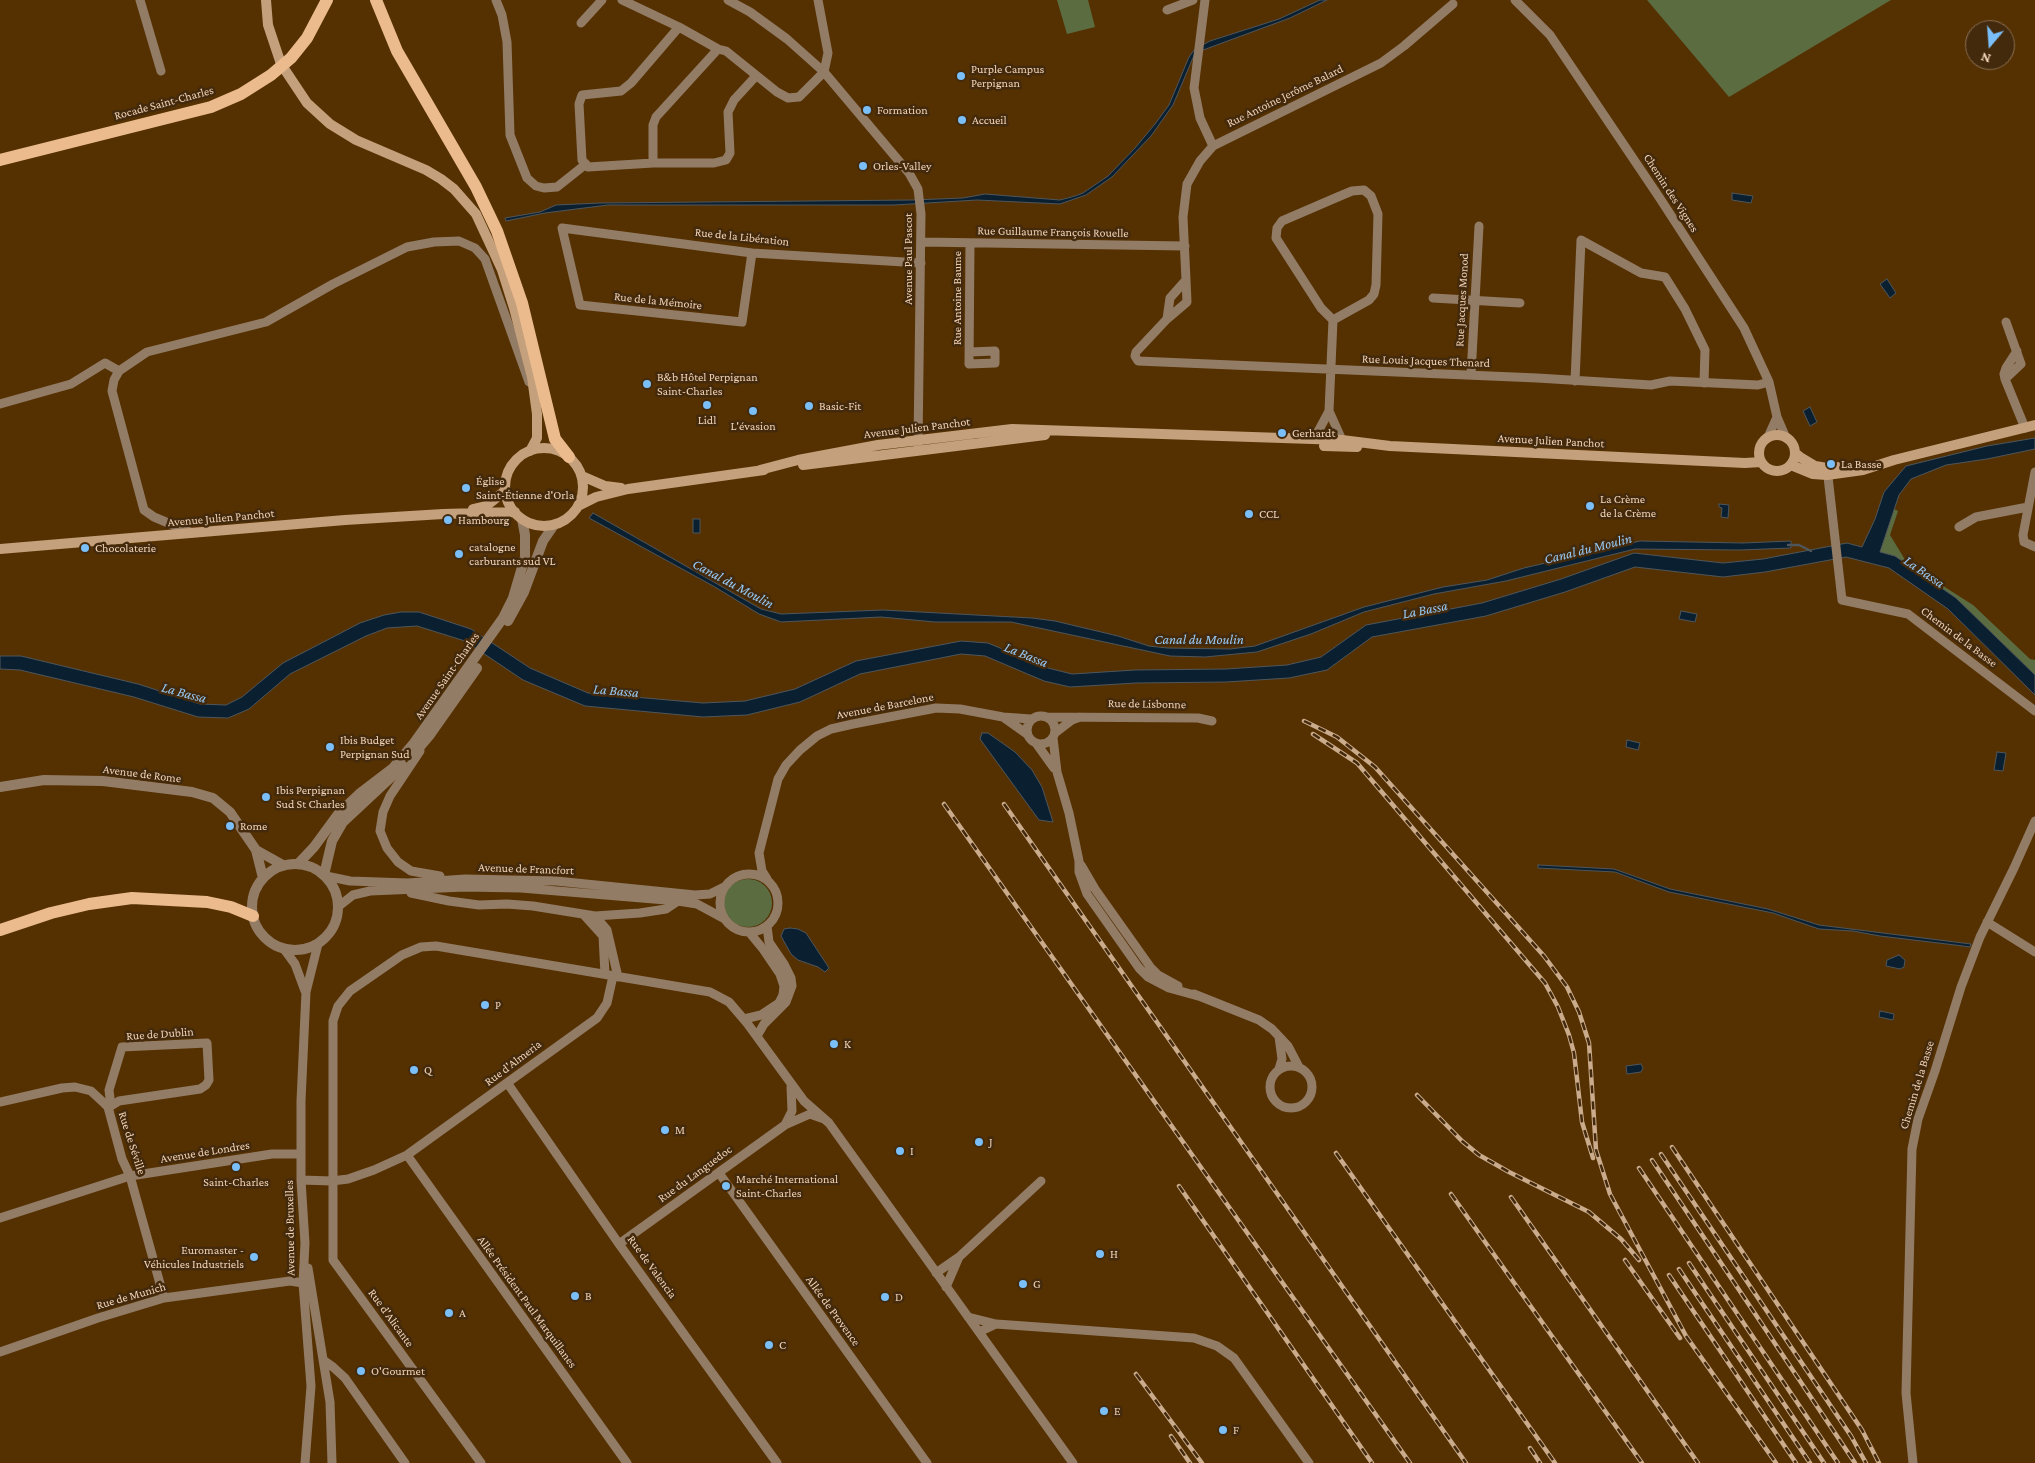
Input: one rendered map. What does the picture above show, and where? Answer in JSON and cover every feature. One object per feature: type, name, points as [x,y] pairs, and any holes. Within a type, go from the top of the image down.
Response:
[{"type":"main road","points":[[266,0],[268,25],[280,64],[307,103],[330,124],[356,140],[433,174],[454,189],[476,214],[502,270],[517,316],[532,377],[537,414],[537,438],[530,451]]},
{"type":"main road","name":"Rocade Saint-Charles","points":[[83,138],[226,93],[244,85],[273,65],[286,51],[302,32],[318,0]]},
{"type":"main road","name":"Rocade Saint-Charles","points":[[0,160],[211,107],[240,94],[271,75],[291,58],[307,38],[326,0]]},
{"type":"main road","points":[[376,0],[397,51],[476,187],[497,231],[522,303],[555,439],[577,465],[582,476],[584,491],[580,505],[569,518],[554,525],[537,526],[518,516],[508,502],[506,490],[506,478],[512,466],[520,457],[530,451],[544,448],[557,450],[569,457]]},
{"type":"main road","points":[[1790,466],[1813,474],[1894,460],[2028,425],[2035,419]]},
{"type":"main road","name":"Avenue Julien Panchot","points":[[580,505],[596,497],[628,489],[918,445],[1080,433],[1342,440],[1390,446],[1711,461],[1760,458]]},
{"type":"main road","points":[[1795,453],[1790,466],[1775,472],[1769,470],[1760,458],[1761,444],[1774,435],[1786,438],[1792,444],[1795,453],[1827,472]]},
{"type":"main road","name":"Avenue Julien Panchot","points":[[1258,438],[1300,445],[1344,448],[1390,446]]},
{"type":"main road","name":"Avenue Julien Panchot","points":[[582,476],[605,486],[628,489]]},
{"type":"main road","name":"Avenue Julien Panchot","points":[[0,549],[443,514],[486,506],[506,490]]},
{"type":"main road","name":"Avenue Julien Panchot","points":[[443,514],[518,516]]},
{"type":"main road","points":[[0,930],[51,913],[132,898],[207,902],[231,907],[253,916]]},
{"type":"street","points":[[140,0],[161,72]]},
{"type":"street","points":[[496,0],[502,15],[507,42],[510,135],[527,178],[536,186],[544,188],[556,187],[586,164]]},
{"type":"street","points":[[581,23],[602,0]]},
{"type":"street","points":[[622,0],[641,4],[718,49],[726,51],[777,92],[788,98],[799,97],[824,72],[828,53],[818,0]]},
{"type":"street","name":"Avenue Paul Pascot","points":[[728,0],[750,12],[787,39],[824,72],[842,90],[909,173],[918,190],[921,214],[918,445]]},
{"type":"street","points":[[1167,10],[1193,0]]},
{"type":"street","points":[[1205,0],[1194,88],[1200,118],[1213,146]]},
{"type":"street","name":"Chemin des Vignes","points":[[1515,0],[1550,35],[1654,189],[1744,328],[1769,382],[1777,417],[1786,438]]},
{"type":"street","name":"Rue Antoine Jerôme Balard","points":[[1185,246],[1183,217],[1187,184],[1200,161],[1213,146],[1381,63],[1453,4]]},
{"type":"street","points":[[679,27],[631,83],[621,91],[582,94],[579,104],[582,160],[588,167],[653,163],[714,163],[726,160],[730,153],[728,112],[734,100],[756,76]]},
{"type":"street","points":[[653,163],[653,125],[656,117],[718,49]]},
{"type":"street","points":[[1314,439],[1329,411],[1333,320],[1322,308],[1276,238],[1277,228],[1282,221],[1352,190],[1364,190],[1371,196],[1378,214],[1376,285],[1374,294],[1369,300],[1333,320]]},
{"type":"street","name":"Rue Jacques Monod","points":[[1471,375],[1479,226]]},
{"type":"street","name":"Rue de la Libération","points":[[562,228],[752,253],[921,263]]},
{"type":"street","name":"Rue de la Mémoire","points":[[562,228],[580,305],[742,322],[752,253]]},
{"type":"street","points":[[1575,381],[1581,240],[1641,273],[1665,277],[1685,309],[1705,350],[1704,383]]},
{"type":"street","points":[[192,534],[154,517],[144,510],[112,391],[114,380],[119,371],[147,352],[266,322],[342,280],[408,247],[434,242],[459,241],[475,248],[485,260],[534,393]]},
{"type":"street","name":"Rue Guillaume François Rouelle","points":[[921,242],[1185,246]]},
{"type":"street","name":"Rue Antoine Baume","points":[[970,244],[970,352]]},
{"type":"street","name":"Rue Louis Jacques Thenard","points":[[1185,246],[1187,302],[1136,352],[1135,356],[1138,361],[1471,375],[1651,385],[1670,382],[1758,385],[1769,382]]},
{"type":"street","points":[[1168,319],[1170,298],[1186,280]]},
{"type":"street","points":[[1433,298],[1520,303]]},
{"type":"street","points":[[2006,322],[2021,364],[2005,379],[2028,425]]},
{"type":"street","points":[[0,404],[71,384],[105,363],[119,371]]},
{"type":"street","points":[[1329,411],[1342,440]]},
{"type":"street","points":[[1768,438],[1777,417]]},
{"type":"street","name":"Chemin de la Basse","points":[[1827,472],[1842,600],[1889,608],[1908,614],[2035,711]]},
{"type":"street","points":[[2035,472],[2023,535],[2024,542],[2035,547]]},
{"type":"street","points":[[1959,528],[1976,517],[2028,507]]},
{"type":"street","name":"Avenue Saint-Charles","points":[[495,635],[513,598],[525,557],[526,536],[518,516]]},
{"type":"street","name":"Avenue Saint-Charles","points":[[325,875],[332,841],[343,822],[395,776],[429,736],[524,592],[543,541],[554,525]]},
{"type":"street","name":"Avenue Saint-Charles","points":[[298,864],[314,847],[339,813],[359,794],[393,768],[479,658]]},
{"type":"street","name":"Avenue de Barcelone","points":[[759,853],[778,780],[786,765],[817,736],[831,729],[936,708],[968,710],[1003,717],[1031,719]]},
{"type":"street","points":[[1027,734],[1027,726],[1031,719],[1039,716],[1047,717],[1054,724],[1057,772],[1069,812],[1079,860],[1081,883],[1138,968],[1158,983],[1198,996],[1259,1020],[1278,1035],[1288,1046],[1299,1067]]},
{"type":"street","points":[[1036,743],[1046,743],[1072,720],[1083,716]]},
{"type":"street","points":[[1003,717],[1036,743],[1057,772]]},
{"type":"street","name":"Rue de Lisbonne","points":[[1047,717],[1198,718],[1212,721]]},
{"type":"street","points":[[429,736],[390,796],[382,812],[380,831],[387,848],[398,862],[410,871],[432,876],[488,876],[532,880]]},
{"type":"street","name":"Avenue de Rome","points":[[0,787],[44,780],[103,781],[192,792],[213,798],[230,812],[256,850],[263,878]]},
{"type":"street","name":"Chemin de la Basse","points":[[1913,1463],[1906,1393],[1912,1149],[1918,1119],[1961,986],[1987,922],[2035,821]]},
{"type":"street","name":"Avenue de Rome","points":[[256,850],[283,866]]},
{"type":"street","points":[[742,874],[751,866],[759,853]]},
{"type":"street","points":[[759,853],[762,871],[776,890],[778,904],[774,918],[761,930],[749,932],[734,928],[723,918],[719,902],[724,887],[735,877],[742,874],[751,873],[767,879]]},
{"type":"street","points":[[298,864],[312,867],[325,875],[335,890],[339,906],[338,917],[334,928],[318,944],[308,949],[284,949],[264,937],[257,927],[253,916],[254,896],[263,878],[272,870],[298,864]]},
{"type":"street","name":"Avenue de Francfort","points":[[325,875],[350,881],[408,883],[464,879],[532,880],[686,894],[710,894],[724,887]]},
{"type":"street","name":"Avenue de Francfort","points":[[339,906],[353,895],[370,891],[521,888],[678,901],[697,904],[723,918]]},
{"type":"street","points":[[402,891],[449,902],[479,905],[507,904],[533,906],[595,916],[640,913],[666,908],[678,901]]},
{"type":"street","points":[[584,915],[603,936],[612,976]]},
{"type":"street","points":[[595,916],[607,930],[612,976]]},
{"type":"street","points":[[1987,922],[2035,952]]},
{"type":"street","points":[[757,1036],[764,1024],[786,1002],[792,986],[791,978],[784,964],[769,942],[767,926]]},
{"type":"street","points":[[744,1019],[760,1015],[779,1002],[783,995],[784,986],[780,974],[749,932]]},
{"type":"street","name":"Avenue de Bruxelles","points":[[305,1463],[311,1386],[303,1283],[305,1243],[301,1180],[301,1101],[306,992],[318,944]]},
{"type":"street","points":[[332,1181],[333,1021],[338,1006],[350,991],[402,955],[421,947],[436,946],[710,992],[729,1002],[757,1036],[804,1101],[829,1123],[1073,1463]]},
{"type":"street","name":"Avenue de Bruxelles","points":[[284,949],[298,969],[306,992]]},
{"type":"street","name":"Rue d'Almeria","points":[[301,1180],[332,1181],[348,1179],[407,1155],[597,1018],[607,1003],[612,976]]},
{"type":"street","points":[[1278,1035],[1282,1059],[1279,1069],[1272,1078],[1270,1091],[1275,1101],[1280,1105],[1291,1108],[1304,1104],[1312,1093],[1312,1080],[1299,1067],[1286,1066],[1279,1069]]},
{"type":"street","name":"Rue de Dublin","points":[[207,1043],[209,1080],[206,1085],[200,1088],[119,1101],[109,1106],[109,1090],[122,1047],[207,1043]]},
{"type":"street","name":"Rue de Valencia","points":[[508,1084],[619,1244],[777,1463]]},
{"type":"street","points":[[785,1125],[792,1111],[793,1098],[790,1084]]},
{"type":"street","name":"Rue de Séville","points":[[0,1102],[62,1088],[75,1087],[91,1091],[109,1106],[122,1159],[130,1176],[164,1298]]},
{"type":"street","name":"Rue du Languedoc","points":[[619,1244],[785,1125],[810,1114],[818,1116],[829,1123]]},
{"type":"street","name":"Avenue de Londres","points":[[0,1218],[130,1176],[272,1154],[301,1154]]},
{"type":"street","name":"Allée Président Paul Marquillanes","points":[[407,1155],[627,1463]]},
{"type":"street","name":"Allée de Provence","points":[[719,1173],[927,1463]]},
{"type":"street","points":[[936,1273],[959,1258],[1042,1180]]},
{"type":"street","name":"Rue d'Alicante","points":[[332,1181],[334,1260],[482,1463]]},
{"type":"street","points":[[305,1243],[330,1402],[332,1463]]},
{"type":"street","points":[[946,1287],[959,1258]]},
{"type":"street","name":"Rue de Munich","points":[[0,1352],[98,1318],[164,1298],[290,1281],[303,1283]]},
{"type":"street","points":[[968,1317],[996,1324],[1194,1338],[1217,1346],[1234,1358],[1309,1463]]},
{"type":"street","points":[[978,1332],[996,1324]]},
{"type":"street","points":[[322,1360],[334,1367],[345,1378],[406,1463]]},
{"type":"green space","points":[[1057,0],[1088,0],[1095,27],[1067,34]]},
{"type":"green space","points":[[1647,0],[1891,0],[1729,97]]},
{"type":"green space","points":[[1894,509],[1898,511],[1890,535],[1907,563],[1973,605],[2030,659],[2035,660],[2035,675],[1956,598],[1879,552]]},
{"type":"green space","points":[[743,879],[753,879],[765,886],[772,898],[772,908],[765,920],[753,927],[743,927],[735,923],[728,916],[724,908],[724,898],[728,890],[735,883]]},
{"type":"water","points":[[1320,0],[1327,0],[1290,18],[1195,53],[1173,105],[1151,136],[1112,177],[1086,195],[1060,204],[977,200],[894,205],[608,205],[545,213],[506,221],[505,218],[540,212],[556,205],[600,203],[912,200],[963,198],[985,194],[1060,200],[1075,196],[1083,193],[1108,176],[1155,124],[1169,105],[1189,57],[1195,49],[1210,41],[1279,19]]},
{"type":"water","points":[[1732,193],[1753,196],[1751,203],[1732,200]]},
{"type":"water","points":[[1887,279],[1896,293],[1890,298],[1880,284]]},
{"type":"water","points":[[1810,407],[1817,422],[1810,426],[1803,411]]},
{"type":"water","points":[[2035,438],[2035,449],[1946,465],[1911,479],[1899,495],[1880,552],[1895,556],[1956,598],[2035,675],[2035,695],[1948,609],[1889,568],[1846,557],[1765,572],[1723,577],[1635,567],[1565,592],[1486,616],[1372,637],[1327,670],[1289,678],[1070,687],[1044,681],[985,656],[961,654],[860,674],[800,702],[747,715],[703,717],[585,706],[523,680],[465,641],[417,626],[387,628],[366,636],[290,674],[249,709],[228,718],[198,717],[134,697],[20,670],[0,669],[0,656],[21,656],[138,684],[200,704],[226,705],[242,697],[283,663],[360,623],[384,615],[401,612],[419,612],[471,629],[530,668],[588,693],[703,703],[745,701],[795,689],[856,661],[961,641],[988,643],[1048,668],[1072,674],[1287,665],[1321,657],[1366,625],[1482,603],[1561,579],[1634,553],[1723,563],[1763,559],[1847,543],[1862,547],[1875,519],[1884,492],[1906,466],[1987,446]]},
{"type":"water","points":[[1719,504],[1729,505],[1728,518],[1721,517],[1722,508],[1719,507]]},
{"type":"water","points":[[593,513],[761,609],[781,614],[883,610],[1032,618],[1055,621],[1118,636],[1149,646],[1167,648],[1230,649],[1255,646],[1364,607],[1443,587],[1487,580],[1524,568],[1640,541],[1743,543],[1791,541],[1791,548],[1740,550],[1635,549],[1506,581],[1434,594],[1364,612],[1311,634],[1257,652],[1205,657],[1170,656],[1011,622],[935,622],[881,617],[781,622],[759,614],[715,587],[589,518]]},
{"type":"water","points":[[693,519],[700,519],[700,533],[693,533]]},
{"type":"water","points":[[1681,611],[1697,614],[1695,622],[1679,619]]},
{"type":"water","points":[[982,733],[988,733],[1015,752],[1032,770],[1042,787],[1053,822],[1039,820],[980,739]]},
{"type":"water","points":[[1627,740],[1640,743],[1638,750],[1626,747]]},
{"type":"water","points":[[1997,752],[2006,753],[2003,771],[1994,770]]},
{"type":"water","points":[[1538,865],[1614,869],[1670,889],[1768,909],[1819,925],[1971,944],[1970,947],[1853,931],[1819,929],[1773,913],[1669,892],[1615,872],[1538,868]]},
{"type":"water","points":[[790,928],[806,933],[829,968],[825,972],[818,967],[798,960],[791,954],[781,936],[784,929]]},
{"type":"water","points":[[1899,955],[1905,960],[1904,967],[1900,969],[1886,966],[1887,960]]},
{"type":"water","points":[[1880,1011],[1894,1014],[1893,1020],[1879,1017]]},
{"type":"water","points":[[1641,1064],[1643,1068],[1641,1072],[1627,1074],[1626,1066]]},
{"type":"waterway","name":"Canal du Moulin","points":[[1788,545],[1799,545],[1811,551]]},
{"type":"railway","points":[[1304,721],[1337,737],[1375,767],[1544,956],[1567,987],[1579,1012],[1589,1043],[1596,1150],[1610,1194],[1686,1336],[1776,1463]]},
{"type":"railway","points":[[1313,734],[1357,763],[1545,983],[1558,1007],[1574,1053],[1582,1122],[1593,1158]]},
{"type":"railway","points":[[944,804],[1410,1463]]},
{"type":"railway","points":[[1004,804],[1466,1463]]},
{"type":"railway","points":[[1417,1095],[1462,1141],[1479,1155],[1589,1212],[1621,1239],[1639,1260]]},
{"type":"railway","points":[[1672,1147],[1862,1430],[1879,1463]]},
{"type":"railway","points":[[1336,1153],[1555,1463]]},
{"type":"railway","points":[[1661,1154],[1851,1436],[1866,1463]]},
{"type":"railway","points":[[1652,1160],[1855,1463]]},
{"type":"railway","points":[[1639,1168],[1838,1463]]},
{"type":"railway","points":[[1179,1186],[1372,1463]]},
{"type":"railway","points":[[1451,1194],[1642,1463]]},
{"type":"railway","points":[[1511,1197],[1698,1463]]},
{"type":"railway","points":[[1625,1260],[1680,1338]]},
{"type":"railway","points":[[1689,1263],[1824,1463]]},
{"type":"railway","points":[[1679,1269],[1810,1463]]},
{"type":"railway","points":[[1669,1275],[1796,1463]]},
{"type":"railway","points":[[1136,1374],[1202,1463]]},
{"type":"railway","points":[[1171,1436],[1190,1463]]},
{"type":"railway","points":[[1530,1448],[1540,1463]]},
{"type":"place","name":"Purple Campus Perpignan","points":[[961,76]]},
{"type":"place","name":"Formation","points":[[867,110]]},
{"type":"place","name":"Accueil","points":[[962,120]]},
{"type":"place","name":"Orles-Valley","points":[[863,166]]},
{"type":"place","name":"B&b Hôtel Perpignan Saint-Charles","points":[[647,384]]},
{"type":"place","name":"Lidl","points":[[707,405]]},
{"type":"place","name":"Basic-Fit","points":[[809,406]]},
{"type":"place","name":"L'évasion","points":[[753,411]]},
{"type":"place","name":"Gerhardt","points":[[1282,433]]},
{"type":"place","name":"La Basse","points":[[1831,464]]},
{"type":"place","name":"Église Saint-Étienne d'Orla","points":[[466,488]]},
{"type":"place","name":"La Crème de la Crème","points":[[1590,506]]},
{"type":"place","name":"CCL","points":[[1249,514]]},
{"type":"place","name":"Hambourg","points":[[448,520]]},
{"type":"place","name":"Chocolaterie","points":[[85,548]]},
{"type":"place","name":"catalogne carburants sud VL","points":[[459,554]]},
{"type":"place","name":"Ibis Budget Perpignan Sud","points":[[330,747]]},
{"type":"place","name":"Ibis Perpignan Sud St Charles","points":[[266,797]]},
{"type":"place","name":"Rome","points":[[230,826]]},
{"type":"place","name":"P","points":[[485,1005]]},
{"type":"place","name":"K","points":[[834,1044]]},
{"type":"place","name":"Q","points":[[414,1070]]},
{"type":"place","name":"M","points":[[665,1130]]},
{"type":"place","name":"J","points":[[979,1142]]},
{"type":"place","name":"I","points":[[900,1151]]},
{"type":"place","name":"Saint-Charles","points":[[236,1167]]},
{"type":"place","name":"Marché International Saint-Charles","points":[[726,1186]]},
{"type":"place","name":"H","points":[[1100,1254]]},
{"type":"place","name":"Euromaster - Véhicules Industriels","points":[[254,1257]]},
{"type":"place","name":"G","points":[[1023,1284]]},
{"type":"place","name":"B","points":[[575,1296]]},
{"type":"place","name":"D","points":[[885,1297]]},
{"type":"place","name":"A","points":[[449,1313]]},
{"type":"place","name":"C","points":[[769,1345]]},
{"type":"place","name":"O'Gourmet","points":[[361,1371]]},
{"type":"place","name":"E","points":[[1104,1411]]},
{"type":"place","name":"F","points":[[1223,1430]]},
{"type":"water label","name":"La Bassa","points":[[1924,572]]},
{"type":"water label","name":"La Bassa","points":[[1425,610]]},
{"type":"water label","name":"La Bassa","points":[[1026,655]]},
{"type":"water label","name":"La Bassa","points":[[616,691]]},
{"type":"water label","name":"La Bassa","points":[[184,693]]}]
